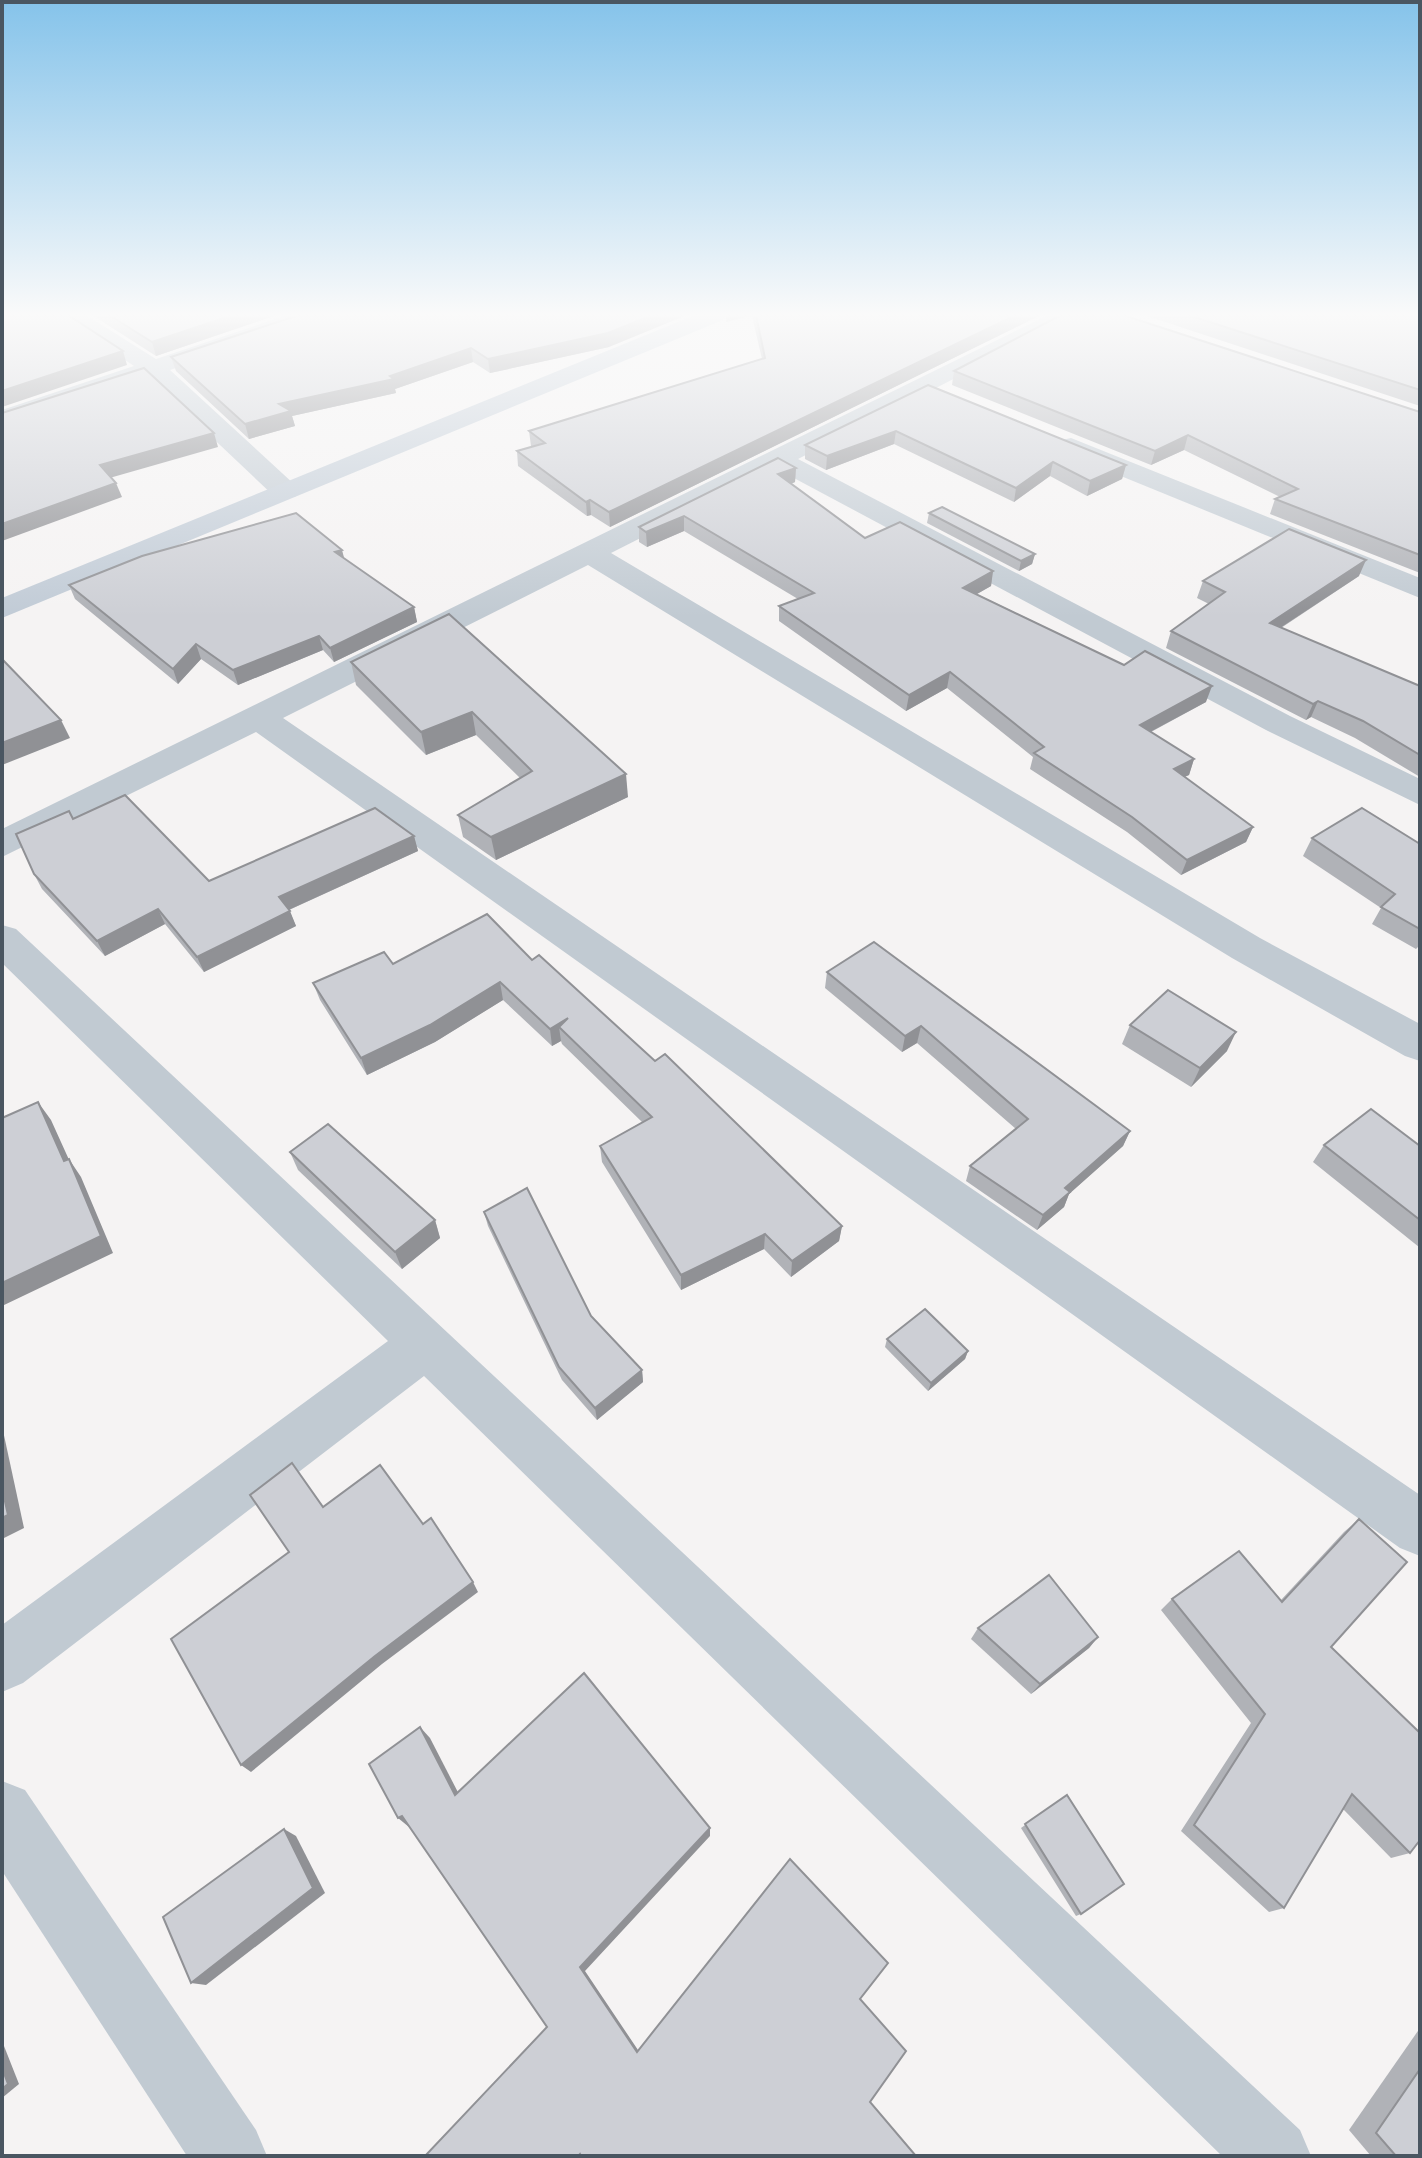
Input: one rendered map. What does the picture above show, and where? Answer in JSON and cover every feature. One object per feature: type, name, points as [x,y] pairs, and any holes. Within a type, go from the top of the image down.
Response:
[{"type":"street","points":[[204,416],[285,491]]},
{"type":"street","points":[[2,609],[469,416]]},
{"type":"street","points":[[2,844],[863,416]]},
{"type":"street","points":[[1041,433],[1420,589]]},
{"type":"street","points":[[778,459],[1278,723],[1420,793]]},
{"type":"street","points":[[590,553],[1246,948],[1420,1044]]},
{"type":"street","points":[[259,718],[1420,1528]]},
{"type":"street","points":[[2,939],[1274,2156]]},
{"type":"street","points":[[2,1662],[425,1344]]},
{"type":"street","points":[[2,1813],[230,2156]]},
{"type":"building","points":[[2,416],[195,416],[214,433],[100,465],[116,483],[2,524]]},
{"type":"building","points":[[236,416],[274,416],[245,424]]},
{"type":"building","points":[[578,416],[808,416],[609,512],[590,500],[586,502],[517,451],[545,443],[529,431]]},
{"type":"building","points":[[865,416],[1004,416],[1126,465],[1090,481],[1053,462],[1016,488],[896,431],[827,456],[805,445]]},
{"type":"building","points":[[1066,416],[1420,416],[1420,555],[1275,499],[1298,489],[1188,435],[1155,451]]},
{"type":"building","points":[[778,458],[796,468],[778,474],[865,538],[900,522],[993,571],[963,588],[1124,665],[1145,651],[1212,686],[1140,725],[1194,759],[1174,769],[1253,827],[1187,860],[1132,817],[1034,753],[1044,747],[950,672],[909,695],[779,606],[814,593],[684,516],[646,532],[639,527]]},
{"type":"building","points":[[942,507],[1035,554],[1021,561],[929,513]]},
{"type":"building","points":[[296,513],[342,550],[335,552],[414,607],[330,648],[319,636],[233,670],[196,644],[173,669],[69,585],[142,556]]},
{"type":"building","points":[[1289,529],[1366,560],[1270,623],[1420,686],[1420,755],[1363,721],[1318,701],[1313,704],[1171,631],[1225,592],[1203,581]]},
{"type":"building","points":[[449,614],[626,774],[491,837],[458,815],[532,771],[472,712],[421,732],[351,662]]},
{"type":"building","points":[[2,659],[61,720],[2,743]]},
{"type":"building","points":[[125,795],[209,881],[375,808],[414,836],[279,897],[290,911],[197,957],[158,909],[97,941],[34,874],[16,834],[69,811],[73,819]]},
{"type":"building","points":[[1362,808],[1420,844],[1420,929],[1381,907],[1395,894],[1312,838]]},
{"type":"building","points":[[487,914],[532,960],[539,955],[655,1061],[665,1054],[842,1226],[792,1261],[765,1234],[681,1275],[600,1146],[652,1117],[559,1027],[568,1018],[550,1029],[500,982],[430,1025],[361,1058],[313,983],[384,952],[393,964]]},
{"type":"building","points":[[874,942],[1130,1131],[1065,1188],[1070,1192],[1043,1215],[970,1166],[1028,1119],[921,1026],[905,1036],[827,972]]},
{"type":"building","points":[[1168,990],[1236,1032],[1200,1068],[1130,1025]]},
{"type":"building","points":[[38,1102],[64,1161],[69,1159],[101,1236],[2,1283],[2,1118]]},
{"type":"building","points":[[1371,1109],[1420,1146],[1420,1220],[1324,1145]]},
{"type":"building","points":[[328,1124],[435,1220],[395,1252],[290,1152]]},
{"type":"building","points":[[527,1188],[591,1316],[642,1370],[595,1408],[559,1367],[484,1212]]},
{"type":"building","points":[[925,1309],[968,1351],[931,1383],[887,1339]]},
{"type":"building","points":[[292,1463],[323,1507],[380,1465],[423,1524],[431,1518],[473,1582],[375,1656],[241,1765],[171,1639],[289,1552],[250,1495]]},
{"type":"building","points":[[2,1488],[8,1515],[2,1518]]},
{"type":"building","points":[[1359,1519],[1407,1562],[1331,1647],[1420,1733],[1420,1840],[1410,1853],[1352,1794],[1284,1908],[1194,1825],[1265,1714],[1172,1599],[1239,1551],[1282,1602]]},
{"type":"building","points":[[1049,1575],[1098,1637],[1040,1684],[978,1628]]},
{"type":"building","points":[[584,1673],[710,1828],[580,1967],[637,2052],[790,1859],[888,1963],[860,1999],[906,2051],[870,2102],[916,2156],[425,2156],[547,2027],[402,1816],[398,1818],[369,1764],[420,1727],[455,1795]]},
{"type":"building","points":[[1067,1795],[1124,1884],[1081,1914],[1025,1824]]},
{"type":"building","points":[[284,1829],[313,1888],[191,1983],[163,1917]]},
{"type":"building","points":[[2,2068],[8,2084],[2,2089]]},
{"type":"building","points":[[1420,2069],[1420,2156],[1396,2156],[1376,2133]]}]
